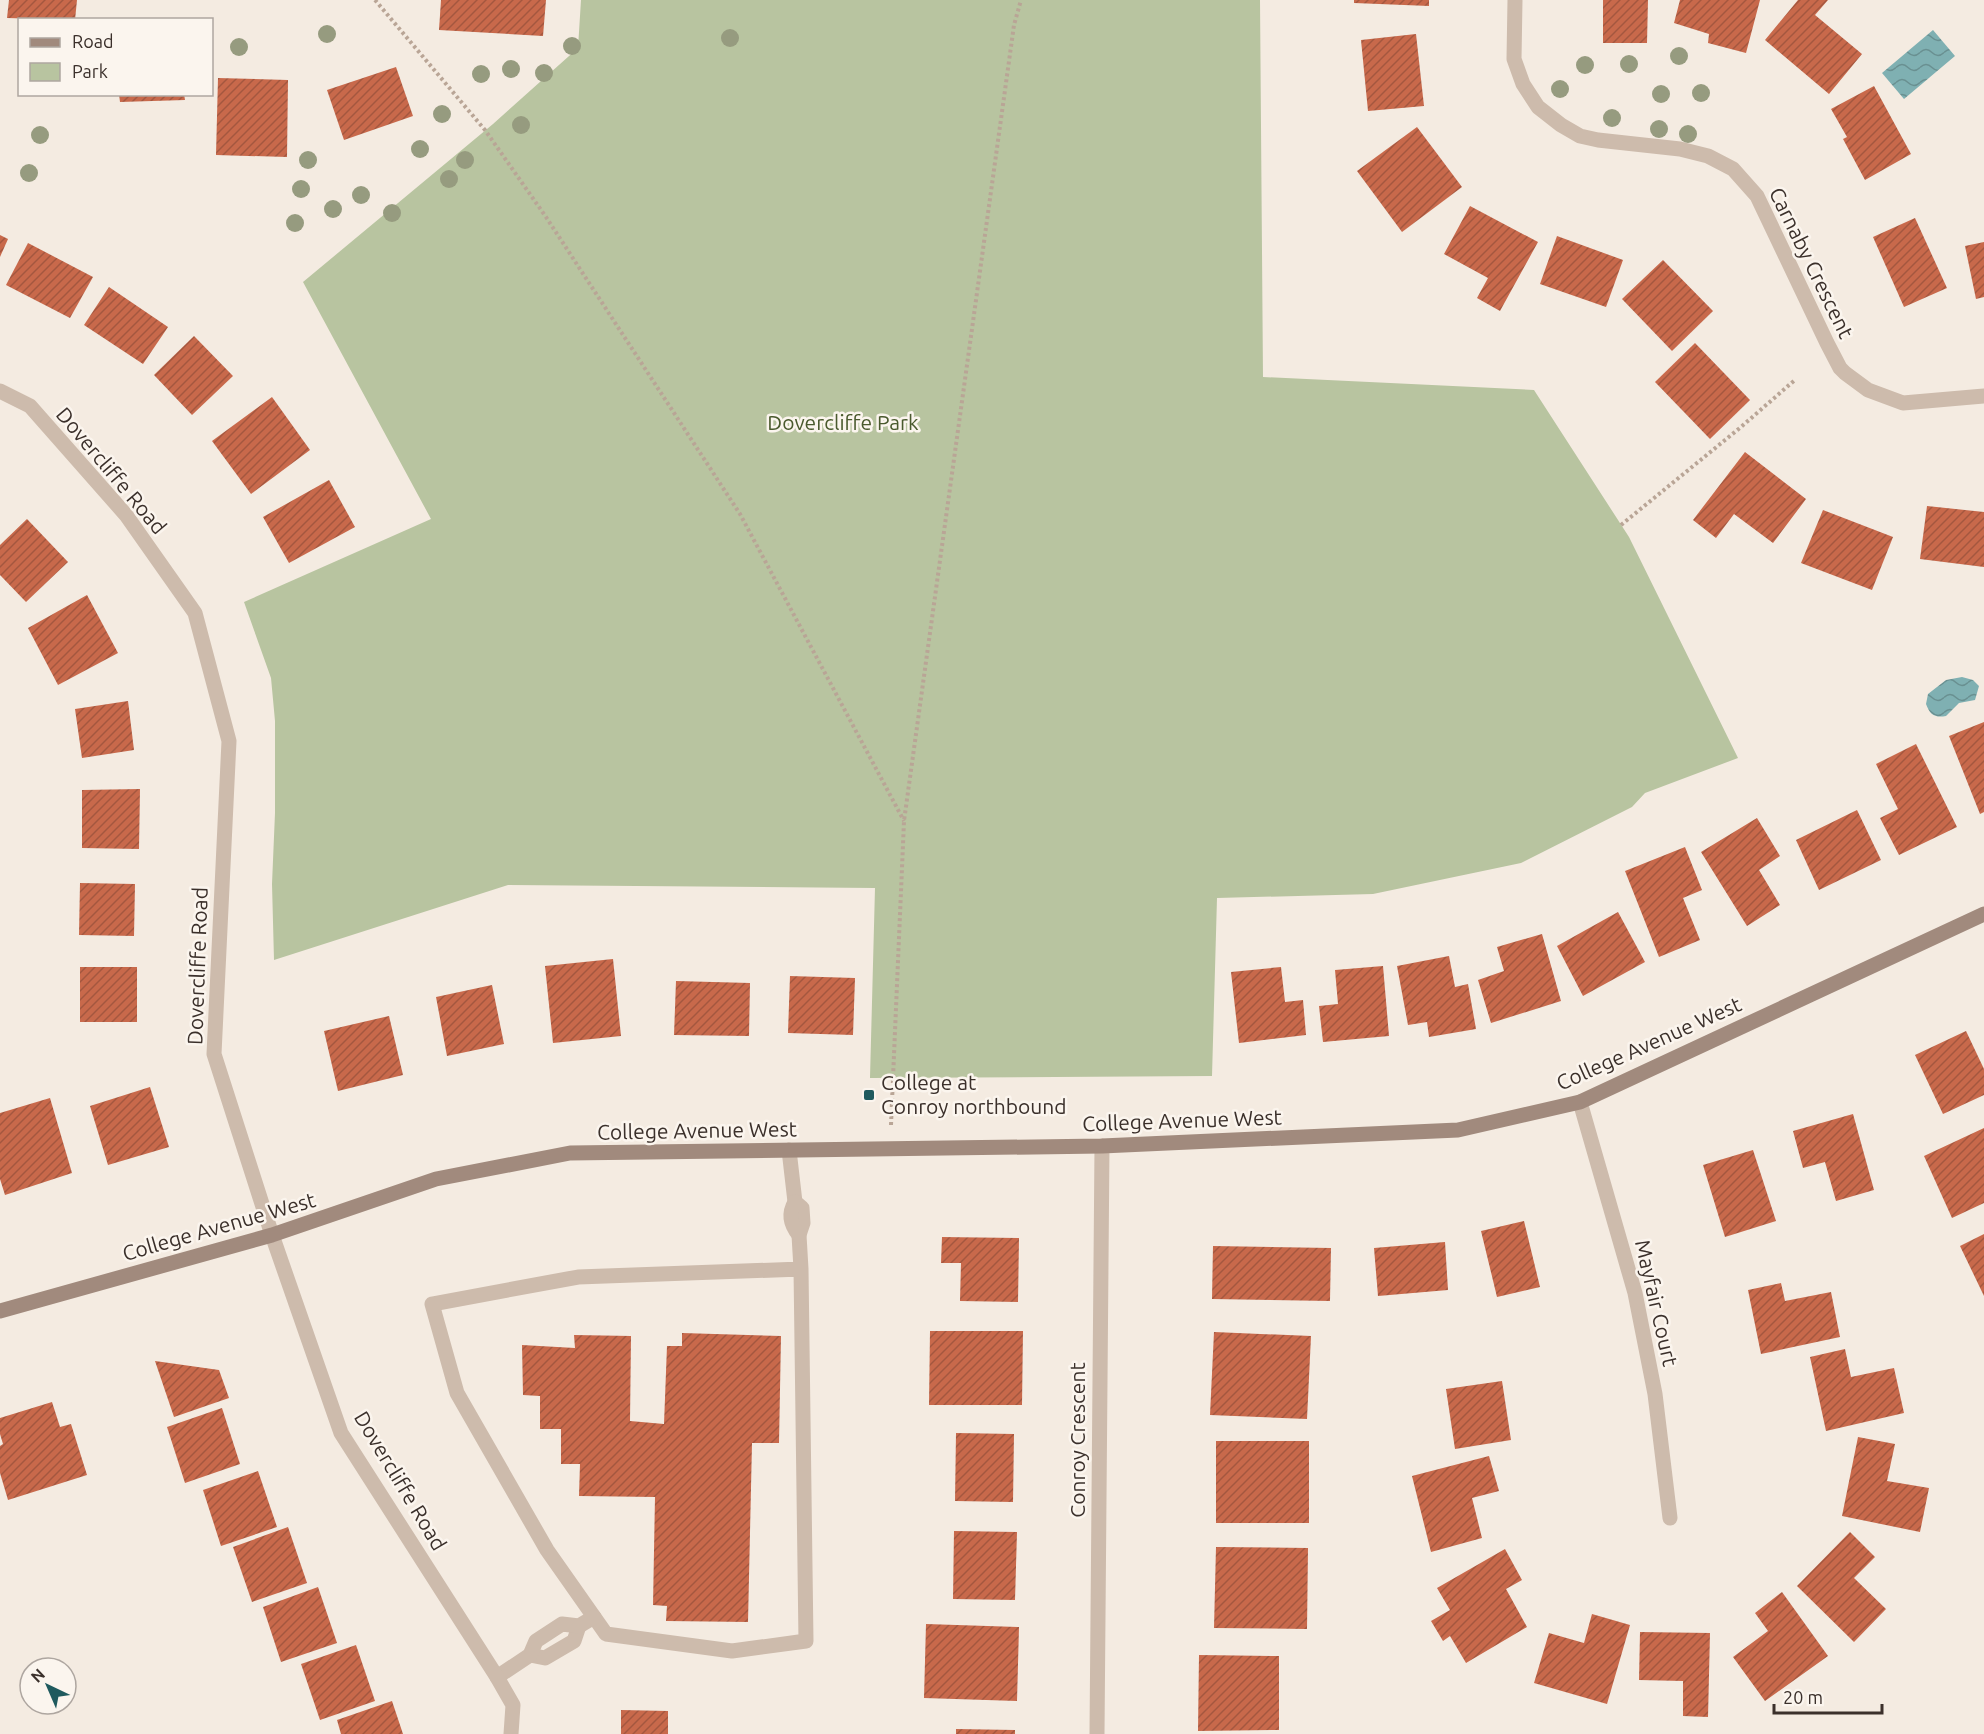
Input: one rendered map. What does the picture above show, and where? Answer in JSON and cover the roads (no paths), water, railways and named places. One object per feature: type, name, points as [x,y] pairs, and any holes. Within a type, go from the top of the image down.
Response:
[{"type":"street","name":"Carnaby Crescent","points":[[1515,0],[1514,59],[1524,84],[1538,106],[1580,136],[1598,141],[1680,149],[1708,156],[1733,169],[1757,196],[1827,343],[1845,373],[1868,390],[1903,403],[1984,396]]},
{"type":"street","name":"Dovercliffe Road","points":[[0,391],[30,406],[126,515],[195,614],[229,741],[214,1054],[272,1235],[341,1433],[513,1705],[511,1734]]},
{"type":"street","name":"College Avenue West","points":[[0,1311],[272,1235],[436,1179],[570,1154],[1102,1146],[1458,1130],[1580,1102],[1984,914]]},
{"type":"street","name":"Mayfair Court","points":[[1580,1102],[1635,1293],[1655,1394],[1670,1518]]},
{"type":"street","name":"Conroy Crescent","points":[[1097,1734],[1102,1146]]},
{"type":"street","points":[[789,1150],[795,1202],[802,1208],[803,1223],[799,1235],[801,1269],[806,1641],[732,1651],[606,1634],[547,1550],[458,1393],[432,1304],[578,1276],[801,1269]]},
{"type":"street","points":[[497,1677],[530,1655],[545,1658],[574,1641],[579,1626],[594,1617]]},
{"type":"water","points":[[1933,30],[1955,56],[1904,99],[1882,73]]},
{"type":"water","points":[[1962,677],[1973,680],[1979,686],[1975,700],[1959,703],[1946,716],[1939,717],[1931,713],[1926,704],[1928,694],[1946,680]]},
{"type":"place","name":"College at Conroy northbound","points":[[869,1095]]},
{"type":"park label","name":"Dovercliffe Park","points":[[843,423]]}]
